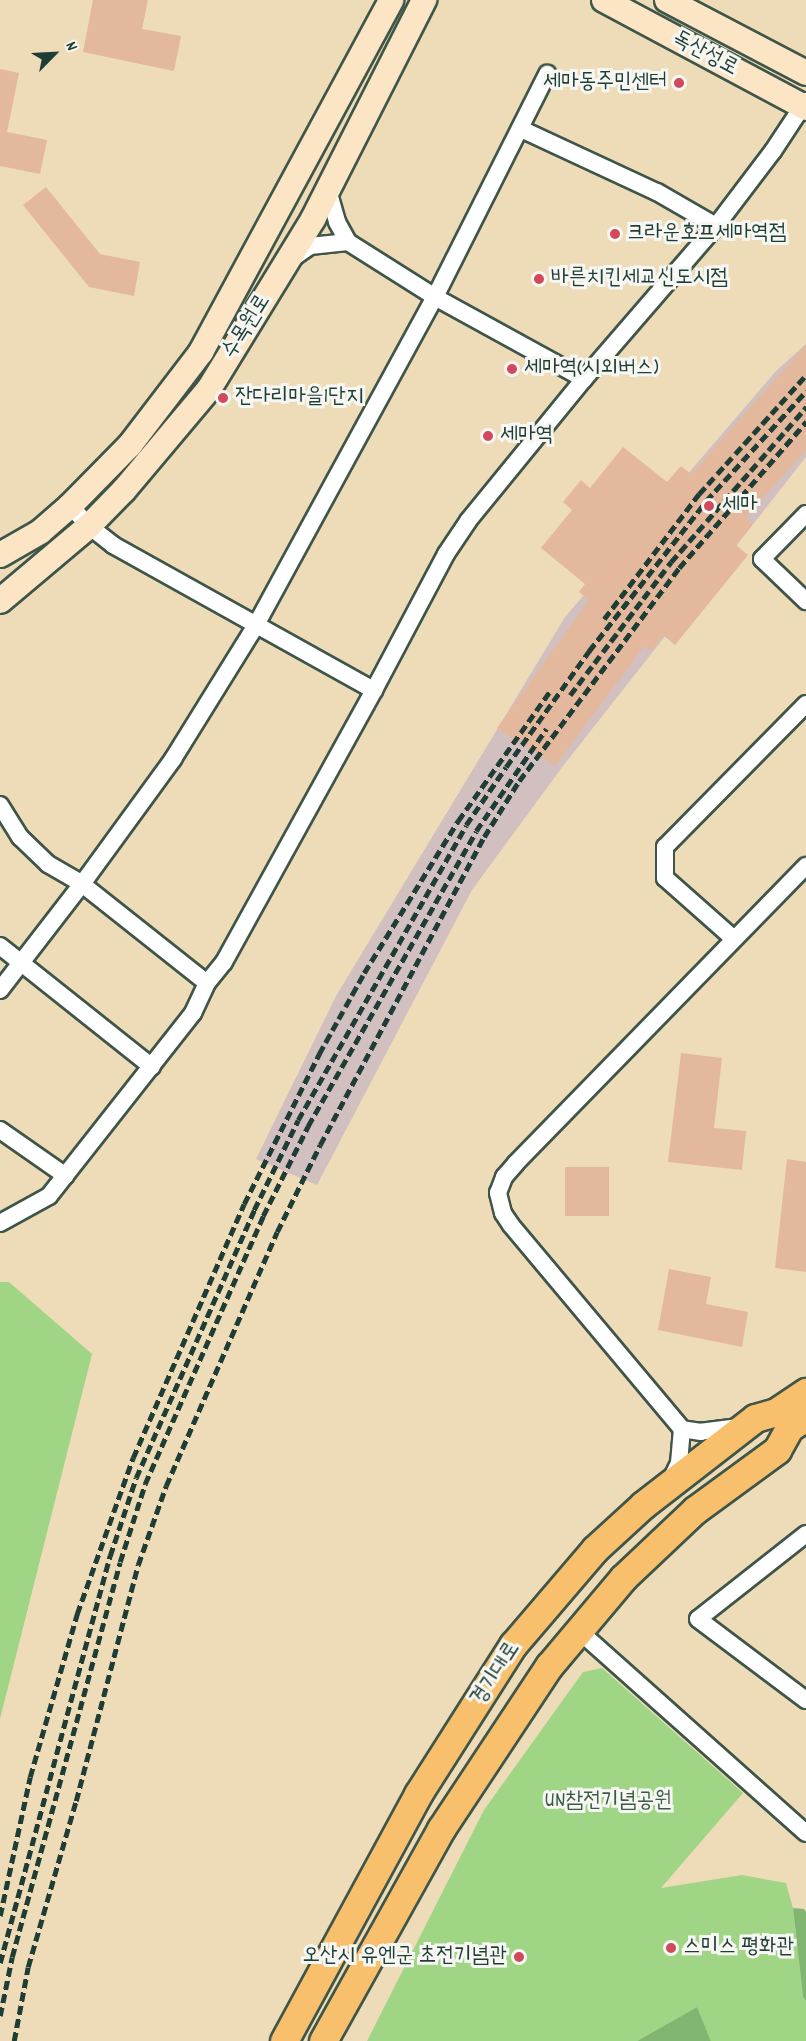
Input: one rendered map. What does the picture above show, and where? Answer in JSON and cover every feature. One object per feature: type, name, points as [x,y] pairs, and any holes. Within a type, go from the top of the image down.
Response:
[{"type":"main road","points":[[749,1422],[769,1399],[806,1374]]},
{"type":"main road","name":"경기대로","points":[[284,2041],[418,1794],[513,1644],[595,1549],[669,1485],[749,1422],[776,1412],[806,1392]]},
{"type":"main road","name":"경기대로","points":[[323,2041],[441,1829],[549,1666],[622,1578],[695,1510],[777,1450],[789,1428],[806,1417]]},
{"type":"main road","points":[[777,1450],[806,1439]]},
{"type":"street","name":"수목원로","points":[[0,555],[40,532],[70,506],[130,445],[201,352],[391,0]]},
{"type":"street","name":"수목원로","points":[[0,601],[89,526],[124,490],[209,389],[328,190],[424,0]]},
{"type":"street","name":"독산성로","points":[[604,0],[805,105]]},
{"type":"street","name":"독산성로","points":[[667,0],[806,73]]},
{"type":"street","points":[[0,990],[82,884],[173,759],[256,624],[435,297],[548,74]]},
{"type":"street","points":[[0,1224],[49,1196],[193,1013],[207,983],[224,962],[374,690],[446,554],[494,488],[716,226],[805,105]]},
{"type":"street","points":[[521,129],[657,192],[716,226]]},
{"type":"street","points":[[328,190],[337,222],[348,242],[435,297],[584,379]]},
{"type":"street","points":[[286,263],[310,246],[348,242]]},
{"type":"street","points":[[70,506],[89,526],[113,545],[374,690]]},
{"type":"street","points":[[806,513],[762,560],[806,601]]},
{"type":"street","points":[[734,939],[665,878],[665,848],[806,704]]},
{"type":"street","points":[[0,805],[20,837],[48,864],[82,884],[207,983]]},
{"type":"street","points":[[749,1422],[701,1432],[682,1429],[511,1225],[503,1213],[498,1193],[504,1177],[516,1163],[806,866]]},
{"type":"street","points":[[0,946],[152,1066]]},
{"type":"street","points":[[0,1130],[66,1176]]},
{"type":"street","points":[[669,1485],[679,1463],[682,1429]]},
{"type":"street","points":[[806,1534],[698,1619],[806,1700]]},
{"type":"street","points":[[578,1630],[806,1833]]},
{"type":"shaded area","points":[[806,344],[806,457],[563,766],[472,890],[317,1185],[256,1159],[336,996],[565,617],[776,371]]},
{"type":"green space","points":[[0,1282],[9,1282],[92,1354],[0,1719]]},
{"type":"green space","name":"UN참전기념공원","points":[[602,1668],[743,1793],[661,1888],[742,1875],[786,1883],[793,1908],[803,1997],[806,2001],[806,2041],[711,2041],[697,2007],[637,2041],[367,2041],[484,1810],[583,1672]]},
{"type":"green space","points":[[793,1908],[804,1909],[806,1912],[806,2001],[803,1997]]},
{"type":"green space","points":[[697,2007],[711,2041],[637,2041]]},
{"type":"building","points":[[93,0],[148,0],[142,29],[181,36],[174,71],[83,52]]},
{"type":"building","points":[[0,69],[19,73],[7,132],[47,140],[40,174],[0,166]]},
{"type":"building","points":[[46,187],[100,254],[140,262],[134,296],[89,287],[23,205]]},
{"type":"building","points":[[806,345],[806,450],[745,518],[753,524],[736,545],[748,555],[675,645],[663,635],[651,651],[644,646],[555,766],[497,728],[589,600],[579,592],[585,584],[541,548],[572,510],[563,502],[581,480],[590,488],[623,447],[667,482],[681,466],[691,474]]},
{"type":"building","points":[[681,1053],[722,1058],[714,1128],[746,1131],[742,1170],[668,1162]]},
{"type":"building","points":[[787,1159],[806,1162],[806,1272],[775,1268]]},
{"type":"building","points":[[565,1167],[609,1167],[609,1216],[565,1216]]},
{"type":"building","points":[[669,1269],[711,1277],[706,1304],[748,1312],[742,1347],[658,1330]]},
{"type":"railway","points":[[604,619],[699,494],[806,375]]},
{"type":"railway","points":[[0,1963],[110,1556],[136,1478],[254,1210],[298,1120],[466,825],[506,767],[589,651],[706,501],[806,391]]},
{"type":"railway","points":[[570,695],[671,562],[806,407]]},
{"type":"railway","points":[[14,2041],[28,1967],[76,1801],[138,1565],[166,1486],[277,1232],[320,1145],[484,837],[519,781],[679,568],[806,422]]},
{"type":"railway","points":[[0,1916],[30,1777],[77,1614],[133,1458],[244,1204],[319,1054],[364,973],[458,821],[550,691]]},
{"type":"railway","points":[[0,2016],[12,1957],[120,1562],[145,1484],[263,1216],[308,1126],[476,831],[546,729]]},
{"type":"place","name":"세마동주민센터","points":[[679,83]]},
{"type":"place","name":"크라운호프세마역점","points":[[615,234]]},
{"type":"place","name":"바른치킨세교신도시점","points":[[539,279]]},
{"type":"place","name":"세마역(시외버스)","points":[[512,369]]},
{"type":"place","name":"잔다리마을1단지","points":[[223,398]]},
{"type":"place","name":"세마역","points":[[488,436]]},
{"type":"place","name":"세마","points":[[709,506]]},
{"type":"place","name":"스미스 평화관","points":[[671,1948]]},
{"type":"place","name":"오산시 유엔군 초전기념관","points":[[519,1957]]}]
